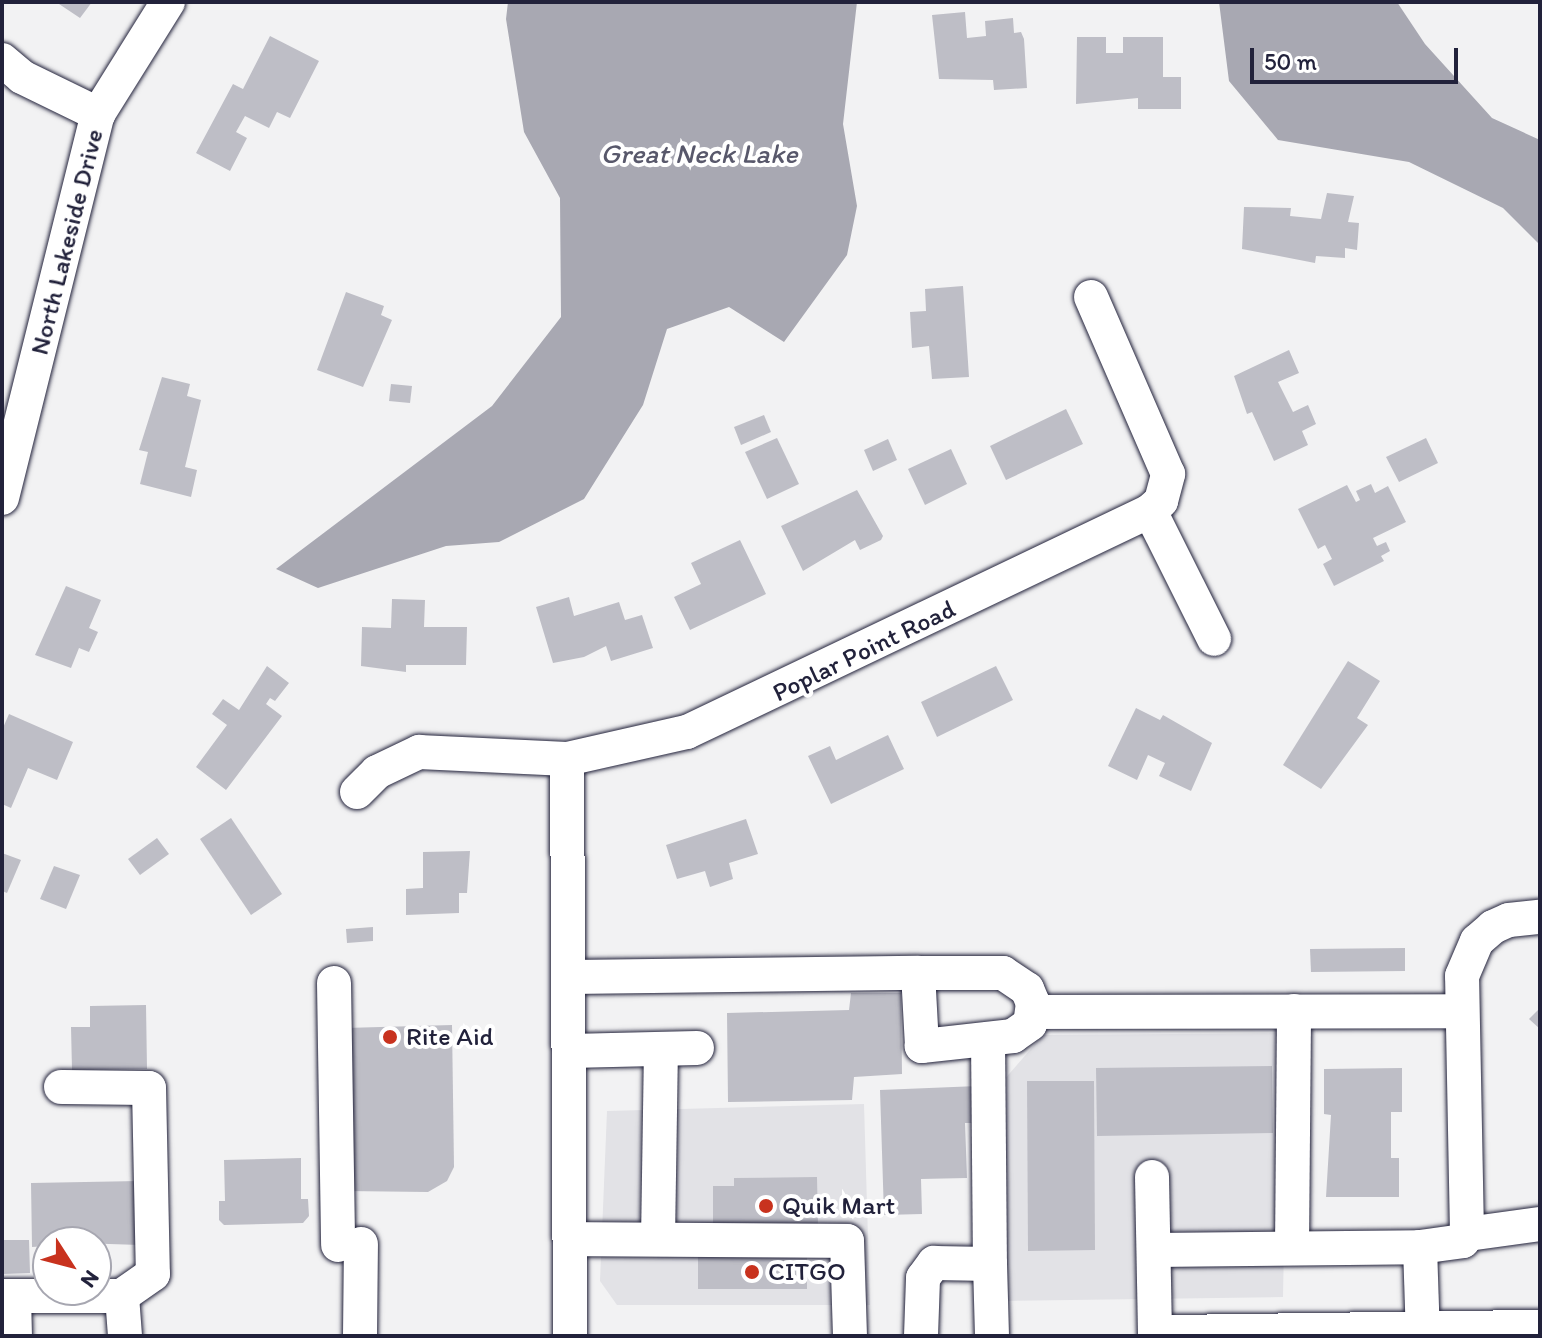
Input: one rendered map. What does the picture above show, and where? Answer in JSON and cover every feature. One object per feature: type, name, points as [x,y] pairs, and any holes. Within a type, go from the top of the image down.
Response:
[{"type":"main road","points":[[1172,1336],[1540,1331]]},
{"type":"street","name":"North Lakeside Drive","points":[[2,498],[98,114],[168,2]]},
{"type":"street","points":[[2,60],[22,77],[98,114]]},
{"type":"street","points":[[1091,297],[1168,474],[1161,501],[1150,511],[1214,639]]},
{"type":"street","name":"Poplar Point Road","points":[[357,792],[377,772],[419,752],[567,759],[629,749],[720,719],[1150,511]]},
{"type":"street","points":[[567,759],[570,1336]]},
{"type":"street","points":[[1467,1234],[1462,976],[1477,941],[1509,920],[1540,917]]},
{"type":"street","points":[[570,977],[918,973],[1003,973],[1027,989],[1033,1012],[1025,1032],[922,1046],[918,973]]},
{"type":"street","points":[[334,983],[350,1244],[360,1336]]},
{"type":"street","points":[[1292,1248],[1294,1011]]},
{"type":"street","points":[[1033,1012],[1462,1011]]},
{"type":"street","points":[[988,1039],[992,1336]]},
{"type":"street","points":[[570,1051],[697,1048]]},
{"type":"street","points":[[658,1239],[661,1050]]},
{"type":"street","points":[[15,1336],[8,1296],[122,1296],[153,1274],[149,1088],[61,1087]]},
{"type":"street","points":[[1152,1177],[1155,1336]]},
{"type":"street","points":[[1154,1250],[1456,1245],[1467,1234],[1540,1224]]},
{"type":"street","points":[[570,1239],[847,1241],[850,1336]]},
{"type":"street","points":[[1420,1247],[1423,1334]]},
{"type":"street","points":[[921,1336],[923,1278],[934,1263],[990,1264]]},
{"type":"street","points":[[122,1296],[125,1336]]},
{"type":"shaded area","points":[[1288,1033],[1283,1297],[1005,1301],[1003,1081],[1043,1035]]},
{"type":"shaded area","points":[[864,1104],[870,1305],[617,1305],[600,1281],[607,1111]]},
{"type":"water","name":"Great Neck Lake","points":[[508,2],[857,2],[843,124],[857,206],[847,255],[784,342],[729,307],[667,329],[643,405],[584,499],[499,542],[446,546],[318,588],[276,569],[492,406],[561,317],[560,198],[524,132],[506,19]]},
{"type":"water","points":[[1219,2],[1397,2],[1425,44],[1492,118],[1540,140],[1540,245],[1503,208],[1409,162],[1278,140],[1229,81]]},
{"type":"building","points":[[56,2],[92,2],[80,18]]},
{"type":"building","points":[[965,12],[967,38],[986,36],[985,21],[1013,18],[1014,33],[1021,32],[1024,39],[1027,88],[994,90],[993,80],[939,79],[932,15]]},
{"type":"building","points":[[270,36],[319,61],[290,118],[277,112],[269,128],[245,116],[236,132],[247,138],[230,171],[196,153],[233,84],[243,89]]},
{"type":"building","points":[[1077,37],[1106,37],[1106,53],[1123,53],[1123,37],[1163,37],[1163,77],[1181,77],[1181,109],[1138,109],[1138,98],[1076,104]]},
{"type":"building","points":[[1327,193],[1354,196],[1348,222],[1359,223],[1357,250],[1345,248],[1345,258],[1316,256],[1315,263],[1242,249],[1244,207],[1291,208],[1290,216],[1321,219]]},
{"type":"building","points":[[963,286],[969,377],[932,379],[929,346],[912,348],[910,312],[926,311],[925,289]]},
{"type":"building","points":[[346,292],[384,306],[381,315],[392,320],[363,387],[317,370]]},
{"type":"building","points":[[1289,350],[1299,373],[1278,382],[1293,412],[1308,405],[1316,424],[1302,431],[1308,445],[1274,461],[1252,412],[1247,414],[1234,376]]},
{"type":"building","points":[[162,377],[190,384],[187,396],[201,400],[185,467],[197,470],[191,497],[140,484],[148,452],[139,450]]},
{"type":"building","points":[[391,384],[412,386],[410,403],[389,401]]},
{"type":"building","points":[[1066,409],[1083,444],[1006,480],[990,446]]},
{"type":"building","points":[[764,415],[771,432],[741,445],[734,427]]},
{"type":"building","points":[[777,438],[799,484],[767,499],[745,452]]},
{"type":"building","points":[[1426,438],[1438,463],[1399,482],[1386,457]]},
{"type":"building","points":[[888,439],[897,460],[873,471],[864,450]]},
{"type":"building","points":[[951,449],[967,484],[925,505],[908,469]]},
{"type":"building","points":[[1371,484],[1375,493],[1388,486],[1406,522],[1373,538],[1377,546],[1386,542],[1390,551],[1381,556],[1384,561],[1334,586],[1323,564],[1332,559],[1325,545],[1318,549],[1298,509],[1347,485],[1356,502],[1360,500],[1356,491]]},
{"type":"building","points":[[857,490],[883,536],[881,540],[860,550],[855,540],[803,571],[781,526]]},
{"type":"building","points":[[740,540],[766,594],[690,630],[674,597],[701,584],[691,563]]},
{"type":"building","points":[[66,586],[101,600],[89,628],[98,632],[89,652],[79,648],[71,668],[35,655]]},
{"type":"building","points":[[569,597],[574,616],[619,602],[625,620],[642,615],[653,648],[611,661],[606,646],[584,657],[553,663],[536,607]]},
{"type":"building","points":[[392,599],[425,600],[424,627],[467,627],[466,665],[406,665],[406,672],[361,666],[362,627],[391,628]]},
{"type":"building","points":[[1348,661],[1380,681],[1357,718],[1368,725],[1321,789],[1283,765]]},
{"type":"building","points":[[267,666],[289,683],[275,701],[270,698],[266,704],[282,716],[226,790],[196,767],[227,725],[212,714],[223,699],[239,710]]},
{"type":"building","points":[[996,666],[1013,700],[937,737],[921,702]]},
{"type":"building","points":[[1136,708],[1160,720],[1163,715],[1212,743],[1191,791],[1159,776],[1165,763],[1148,755],[1137,780],[1108,766]]},
{"type":"building","points":[[9,714],[73,742],[57,780],[28,768],[11,808],[2,804],[2,730]]},
{"type":"building","points":[[888,735],[904,769],[831,804],[808,756],[830,746],[836,760]]},
{"type":"building","points":[[231,818],[282,894],[251,915],[200,839]]},
{"type":"building","points":[[746,819],[758,854],[729,863],[733,879],[710,887],[705,871],[677,879],[666,845]]},
{"type":"building","points":[[157,838],[169,854],[140,875],[128,859]]},
{"type":"building","points":[[470,851],[467,893],[459,893],[459,913],[406,915],[406,889],[423,888],[423,852]]},
{"type":"building","points":[[2,853],[21,860],[7,893],[2,891]]},
{"type":"building","points":[[54,866],[80,875],[66,909],[40,899]]},
{"type":"building","points":[[373,927],[373,941],[347,943],[346,929]]},
{"type":"building","points":[[1405,948],[1405,971],[1311,972],[1310,949]]},
{"type":"building","points":[[851,993],[901,993],[902,1074],[854,1077],[852,1100],[728,1102],[727,1013],[849,1010]]},
{"type":"building","points":[[146,1005],[147,1069],[72,1070],[71,1027],[90,1027],[90,1006]]},
{"type":"building","points":[[1540,1008],[1540,1029],[1529,1019]]},
{"type":"building","name":"Rite Aid","points":[[452,1025],[454,1167],[447,1181],[428,1192],[345,1191],[345,1028]]},
{"type":"building","points":[[1272,1066],[1273,1133],[1097,1136],[1096,1068]]},
{"type":"building","points":[[1402,1068],[1402,1112],[1391,1112],[1391,1158],[1399,1158],[1399,1197],[1326,1197],[1331,1115],[1324,1114],[1324,1069]]},
{"type":"building","points":[[1027,1081],[1094,1081],[1095,1250],[1028,1251]]},
{"type":"building","points":[[978,1086],[979,1123],[965,1123],[967,1178],[921,1179],[922,1214],[884,1215],[880,1090]]},
{"type":"building","points":[[301,1158],[301,1199],[308,1199],[309,1216],[303,1223],[224,1225],[219,1220],[219,1201],[225,1201],[224,1160]]},
{"type":"building","name":"Quik Mart","points":[[817,1177],[818,1226],[713,1228],[713,1186],[734,1186],[734,1178]]},
{"type":"building","points":[[139,1181],[140,1245],[112,1244],[112,1226],[32,1226],[32,1247],[31,1183]]},
{"type":"building","points":[[2,1240],[29,1240],[30,1273],[2,1274]]},
{"type":"building","name":"CITGO","points":[[698,1255],[807,1255],[807,1289],[698,1289]]},
{"type":"place","name":"Rite Aid","points":[[390,1037]]},
{"type":"place","name":"Quik Mart","points":[[766,1206]]},
{"type":"place","name":"CITGO","points":[[752,1272]]}]
